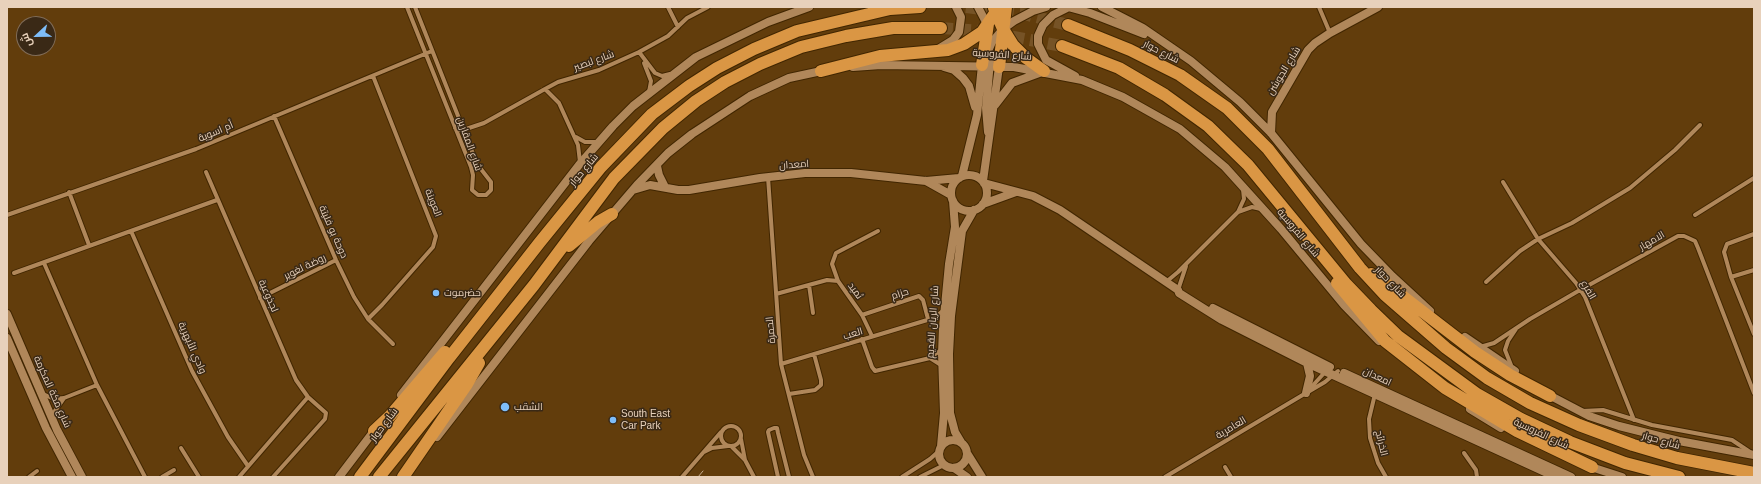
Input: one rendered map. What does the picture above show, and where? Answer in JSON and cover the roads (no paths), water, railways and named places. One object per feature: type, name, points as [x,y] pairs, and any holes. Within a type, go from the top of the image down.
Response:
[{"type":"highway","name":"شارع حوار","points":[[360,477],[480,320],[601,167],[652,114],[689,86],[748,52],[797,31],[890,9],[920,7]]},
{"type":"highway","points":[[990,66],[1003,30],[1006,7]]},
{"type":"highway","points":[[821,71],[880,56],[948,50],[964,44],[982,32],[988,25],[995,9]]},
{"type":"highway","points":[[995,9],[1003,30],[1019,51],[1044,71]]},
{"type":"highway","points":[[988,25],[990,66]]},
{"type":"highway","name":"شارع حوار","points":[[1068,25],[1130,50],[1180,75],[1227,108],[1268,149],[1360,268],[1400,310],[1446,348],[1487,378],[1530,403],[1579,425],[1633,445],[1677,458],[1753,473]]},
{"type":"highway","points":[[379,477],[556,256],[614,178],[663,128],[696,101],[725,82],[760,64],[801,47],[839,37],[893,28],[941,28]]},
{"type":"highway","points":[[1062,46],[1119,68],[1165,95],[1208,126],[1248,165],[1346,284],[1398,336],[1477,394],[1521,419],[1570,442],[1626,463],[1679,477]]},
{"type":"highway","points":[[556,256],[598,222],[612,214]]},
{"type":"highway","points":[[1314,244],[1342,290],[1385,341],[1445,388],[1484,414],[1592,467]]},
{"type":"highway","points":[[1360,268],[1388,285],[1476,352],[1510,375],[1550,396]]},
{"type":"highway","points":[[374,431],[390,416],[454,342],[480,320]]},
{"type":"highway","points":[[404,477],[467,384],[495,333]]},
{"type":"main road","name":"شارع حوار","points":[[339,477],[483,288],[598,142],[648,94],[696,57],[768,22],[809,7]]},
{"type":"main road","points":[[932,52],[946,45],[959,32],[960,17],[956,7]]},
{"type":"main road","points":[[978,7],[988,25],[992,42],[986,108],[988,132]]},
{"type":"main road","points":[[992,42],[1003,30],[1026,14],[1046,7]]},
{"type":"main road","points":[[1082,80],[1046,60],[1038,44],[1038,36],[1042,25],[1053,15],[1068,7],[1090,13],[1160,40]]},
{"type":"main road","points":[[1102,7],[1129,20],[1191,61],[1217,81],[1271,133],[1346,227],[1375,260],[1435,315],[1550,396],[1580,411],[1619,426],[1710,447],[1754,454]]},
{"type":"main road","name":"شارع الجوشن","points":[[1271,133],[1272,112],[1308,50],[1314,43],[1330,33],[1378,7]]},
{"type":"main road","points":[[404,477],[612,214],[633,190],[668,153],[692,134],[750,96],[789,78],[821,71],[881,65],[933,65],[954,70],[963,78],[969,86],[977,115]]},
{"type":"main road","name":"شارع الفروسية","points":[[933,65],[1014,67],[1044,71],[1054,75],[1082,80],[1123,97],[1180,129],[1225,168],[1243,187],[1365,328],[1431,384],[1510,434],[1557,455],[1622,477]]},
{"type":"main road","points":[[990,66],[992,112]]},
{"type":"main road","points":[[961,177],[990,66]]},
{"type":"main road","points":[[983,204],[987,196],[984,182],[988,132],[992,112],[997,101],[1012,83],[1044,71]]},
{"type":"main road","points":[[1252,114],[1272,112]]},
{"type":"main road","points":[[657,166],[658,175],[665,187]]},
{"type":"main road","name":"امعدان","points":[[633,190],[650,185],[678,190],[689,190],[768,177],[804,174],[851,173],[926,181],[961,177]]},
{"type":"main road","points":[[984,182],[974,175],[961,177],[953,184],[952,198],[960,208],[974,210],[983,204],[1018,191]]},
{"type":"main road","name":"امعدان","points":[[926,181],[952,198]]},
{"type":"main road","name":"امعدان","points":[[984,182],[1033,196],[1060,210],[1178,290],[1179,293],[1222,320],[1306,362],[1328,368]]},
{"type":"main road","name":"شارع الريان القديم","points":[[940,448],[944,413],[942,349],[944,310],[955,227],[952,198]]},
{"type":"main road","name":"شارع الريان القديم","points":[[961,442],[955,432],[950,413],[949,354],[951,316],[962,232],[974,210]]},
{"type":"main road","name":"امعدان","points":[[1178,290],[1181,289],[1226,316],[1337,373],[1552,476]]},
{"type":"main road","name":"شارع مكة المكرمة","points":[[7,314],[53,421],[82,477]]},
{"type":"main road","name":"شارع مكة المكرمة","points":[[7,338],[46,428],[72,477]]},
{"type":"main road","points":[[1306,362],[1310,376],[1306,393]]},
{"type":"main road","name":"امعدان","points":[[1376,391],[1572,477]]},
{"type":"main road","points":[[967,477],[954,468],[944,465],[939,459],[940,448],[950,440],[961,442],[982,477]]},
{"type":"main road","points":[[954,468],[962,465],[967,458],[967,453]]},
{"type":"street","name":"شارع المقارين","points":[[407,7],[472,170],[472,190],[478,195],[486,195],[491,190],[491,182],[479,168],[415,7]]},
{"type":"street","points":[[668,7],[678,27]]},
{"type":"street","name":"شارع لبصير","points":[[463,130],[488,121],[558,82],[599,70],[639,52],[668,36],[692,15],[708,7]]},
{"type":"street","points":[[1319,7],[1330,33]]},
{"type":"street","name":"أم اسوية","points":[[7,215],[69,192],[196,149],[432,51]]},
{"type":"street","points":[[639,52],[652,71],[658,75],[673,74]]},
{"type":"street","points":[[644,60],[651,81],[648,94]]},
{"type":"street","name":"العوينة","points":[[368,319],[433,246],[436,236],[373,76]]},
{"type":"street","points":[[545,89],[558,100],[580,151],[580,164]]},
{"type":"street","name":"دوحة بو فليتة","points":[[274,116],[336,260],[354,297],[368,319],[393,344]]},
{"type":"street","points":[[1486,282],[1520,250],[1538,239],[1572,223],[1630,188],[1675,150],[1700,125]]},
{"type":"street","points":[[456,128],[463,130]]},
{"type":"street","points":[[574,135],[584,142],[598,142]]},
{"type":"street","name":"لجذوعية","points":[[206,172],[296,380],[308,397],[326,412],[327,416],[273,477]]},
{"type":"street","name":"الحمرة","points":[[768,177],[782,364],[804,455],[813,477]]},
{"type":"street","points":[[1695,215],[1754,178]]},
{"type":"street","name":"الفرع","points":[[1503,182],[1538,239],[1580,290],[1634,420]]},
{"type":"street","points":[[1166,282],[1238,212],[1244,199],[1243,187]]},
{"type":"street","points":[[69,192],[89,245]]},
{"type":"street","points":[[14,273],[217,200]]},
{"type":"street","points":[[1238,212],[1252,207],[1264,210]]},
{"type":"street","name":"وادي الأبهرية","points":[[131,231],[192,371],[228,437],[248,466]]},
{"type":"street","points":[[838,282],[832,264],[836,253],[878,231]]},
{"type":"street","points":[[1754,234],[1731,242],[1724,247],[1731,277],[1754,334]]},
{"type":"street","name":"الامهار","points":[[1479,347],[1494,343],[1580,290],[1678,236],[1689,237],[1695,241],[1698,248],[1752,383],[1754,393]]},
{"type":"street","name":"روضة لغوير","points":[[260,298],[336,260]]},
{"type":"street","points":[[44,263],[97,385],[145,477]]},
{"type":"street","points":[[1178,290],[1187,263]]},
{"type":"street","points":[[1731,277],[1754,270]]},
{"type":"street","name":"ثميد","points":[[776,294],[827,280],[838,282],[862,315],[872,336]]},
{"type":"street","points":[[809,285],[813,314]]},
{"type":"street","name":"حزام","points":[[862,315],[919,296],[923,300],[928,319]]},
{"type":"street","name":"العب","points":[[782,364],[928,319],[944,310]]},
{"type":"street","points":[[928,319],[939,323],[943,327]]},
{"type":"street","name":"الامهار","points":[[1518,327],[1508,341],[1505,350],[1510,364],[1518,373]]},
{"type":"street","points":[[862,339],[872,367],[876,371],[930,358],[942,349]]},
{"type":"street","points":[[789,394],[815,390],[821,384],[822,380],[814,354]]},
{"type":"street","points":[[930,358],[935,359],[942,367]]},
{"type":"street","points":[[1306,393],[1328,368]]},
{"type":"street","points":[[1306,393],[1317,388],[1337,373]]},
{"type":"street","points":[[41,393],[54,399],[64,398],[97,385]]},
{"type":"street","name":"الخرائج","points":[[1376,391],[1369,419],[1370,438],[1378,463],[1386,477]]},
{"type":"street","name":"العامرية","points":[[1165,477],[1306,393]]},
{"type":"street","points":[[239,477],[308,397]]},
{"type":"street","points":[[53,421],[55,411],[64,398]]},
{"type":"street","points":[[1580,411],[1603,410],[1634,420],[1732,440],[1754,454]]},
{"type":"street","points":[[682,477],[723,429],[730,426],[734,426],[740,431],[745,460],[754,477]]},
{"type":"street","points":[[778,477],[768,432],[772,428],[777,428],[789,477]]},
{"type":"street","points":[[723,429],[721,437],[724,444],[730,446],[745,460]]},
{"type":"street","points":[[699,456],[712,448],[736,445],[741,439]]},
{"type":"street","points":[[181,448],[199,477]]},
{"type":"street","points":[[902,477],[930,459],[940,448]]},
{"type":"street","points":[[1464,453],[1476,470],[1478,477]]},
{"type":"street","points":[[920,477],[944,465]]},
{"type":"street","points":[[1225,467],[1231,477]]},
{"type":"street","points":[[162,477],[174,470]]},
{"type":"street","points":[[29,477],[37,471]]},
{"type":"tunnel","points":[[966,7],[1028,15],[1068,25]]},
{"type":"tunnel","points":[[941,28],[982,31],[1062,46]]},
{"type":"tram line","points":[[698,477],[703,471]]},
{"type":"place","name":"حضرموت","points":[[436,293]]},
{"type":"place","name":"الشقب","points":[[505,407]]},
{"type":"place","name":"South East Car Park","points":[[613,420]]}]
